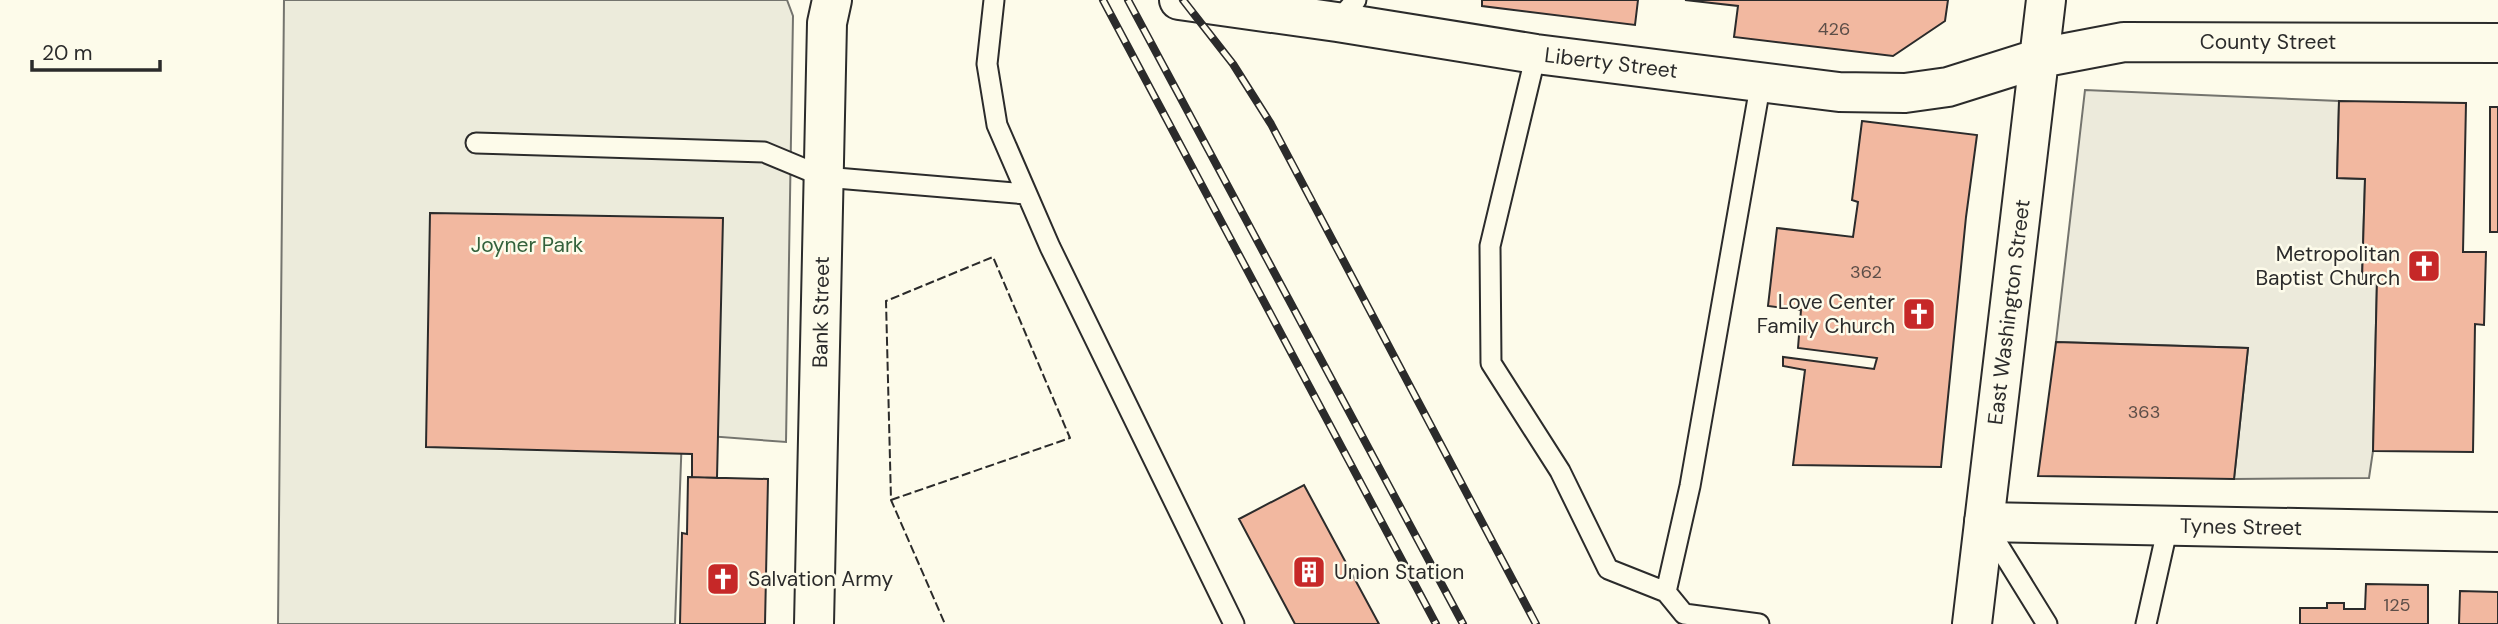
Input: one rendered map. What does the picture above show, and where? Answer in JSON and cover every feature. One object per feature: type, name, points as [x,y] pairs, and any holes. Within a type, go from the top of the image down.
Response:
[{"type":"street","name":"Bank Street","points":[[814,624],[827,23],[832,0]]},
{"type":"street","name":"Liberty Street","points":[[1179,0],[1346,11],[1536,54],[1839,92],[1905,93],[1948,86],[2040,58]]},
{"type":"street","name":"East Washington Street","points":[[1972,624],[2046,0]]},
{"type":"street","name":"County Street","points":[[2040,58],[2124,41],[2498,43]]},
{"type":"street","name":"Tynes Street","points":[[1984,522],[2498,532]]},
{"type":"lane","points":[[994,0],[987,64],[997,125],[1050,247],[1234,624]]},
{"type":"lane","points":[[1536,54],[1490,246],[1492,363],[1560,471],[1608,569],[1666,592],[1684,614],[1759,624]]},
{"type":"lane","points":[[1666,592],[1690,486],[1761,81]]},
{"type":"lane","points":[[476,143],[764,152],[824,177],[1027,194]]},
{"type":"lane","points":[[1984,522],[2047,624]]},
{"type":"lane","points":[[2146,624],[2168,526]]},
{"type":"green space","name":"Joyner Park","points":[[284,0],[787,0],[793,16],[786,442],[682,434],[675,624],[278,624]]},
{"type":"shaded area","points":[[2085,90],[2339,101],[2337,178],[2365,179],[2362,278],[2377,279],[2373,451],[2369,478],[2234,479],[2248,348],[2056,342]]},
{"type":"building","points":[[1482,0],[1638,0],[1635,25],[1482,6]]},
{"type":"building","points":[[1685,0],[1948,0],[1945,21],[1893,56],[1734,37],[1738,6]]},
{"type":"building","name":"Metropolitan Baptist Church","points":[[2339,101],[2466,103],[2463,252],[2486,252],[2484,325],[2475,324],[2473,452],[2373,451],[2377,279],[2362,279],[2365,179],[2337,178]]},
{"type":"building","points":[[2490,107],[2498,107],[2498,232],[2490,232]]},
{"type":"building","points":[[1862,121],[1977,135],[1941,467],[1793,465],[1805,370],[1783,366],[1783,357],[1874,369],[1877,358],[1798,348],[1801,310],[1768,306],[1777,228],[1853,237],[1858,202],[1852,200]]},
{"type":"building","points":[[430,213],[723,218],[717,478],[692,477],[692,454],[426,447]]},
{"type":"building","points":[[2056,342],[2248,348],[2234,479],[2038,476]]},
{"type":"building","name":"Salvation Army","points":[[688,477],[768,479],[765,624],[680,624],[682,533],[687,534]]},
{"type":"building","name":"Union Station","points":[[1304,485],[1379,624],[1295,624],[1239,519]]},
{"type":"building","points":[[2366,584],[2428,585],[2428,624],[2300,624],[2300,608],[2327,608],[2327,603],[2344,603],[2344,609],[2365,609]]},
{"type":"building","points":[[2460,591],[2498,592],[2498,624],[2459,624]]},
{"type":"railway","points":[[1103,0],[1436,624]]},
{"type":"railway","points":[[1128,0],[1463,624]]},
{"type":"railway","points":[[1183,0],[1233,64],[1271,124],[1536,624]]},
{"type":"fence","points":[[891,500],[1070,438],[993,257],[886,301],[891,500],[945,624]]},
{"type":"place","name":"Metropolitan Baptist Church","points":[[2424,266]]},
{"type":"place","name":"Love Center Family Church","points":[[1919,314]]},
{"type":"place","name":"Union Station","points":[[1309,572]]},
{"type":"place","name":"Salvation Army","points":[[723,579]]}]
